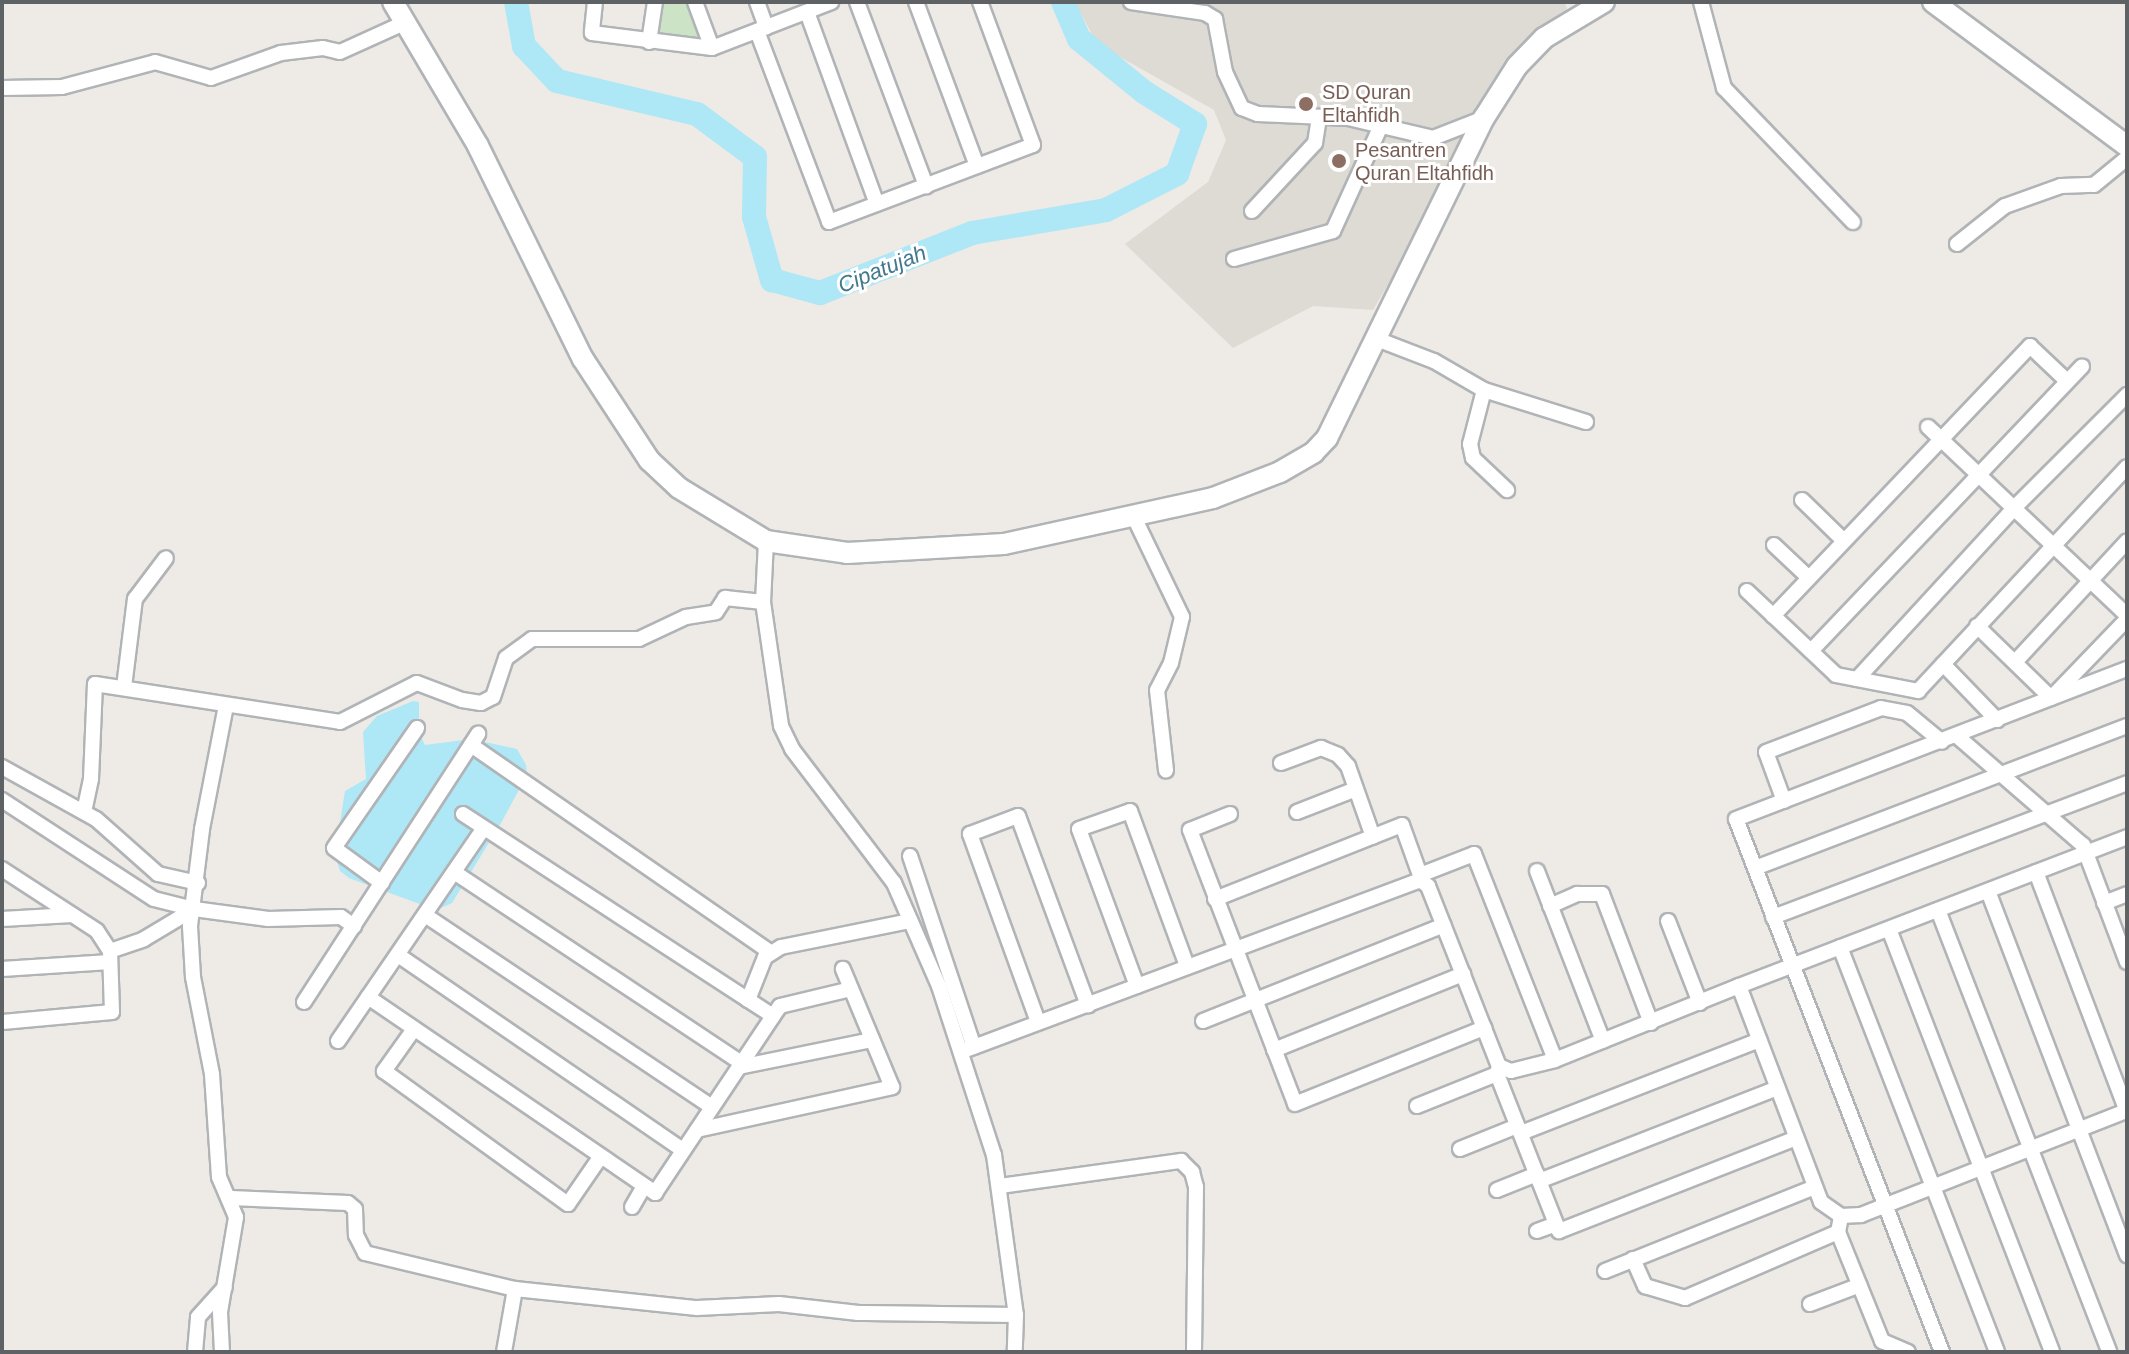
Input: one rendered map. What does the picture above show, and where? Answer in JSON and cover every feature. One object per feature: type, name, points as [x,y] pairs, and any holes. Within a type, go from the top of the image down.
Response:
[{"type":"street","points":[[393,2],[478,146],[583,359],[649,460],[679,488],[766,541],[847,553],[1004,544],[1213,498],[1280,472],[1314,452],[1327,438],[1484,118],[1529,53],[1569,21],[1604,2]]},
{"type":"street","points":[[595,2],[592,33],[712,48],[824,3]]},
{"type":"street","points":[[649,42],[655,2]]},
{"type":"street","points":[[695,2],[712,48]]},
{"type":"street","points":[[757,2],[762,29],[829,222],[1033,145],[980,2]]},
{"type":"street","points":[[857,2],[926,186]]},
{"type":"street","points":[[916,2],[977,166]]},
{"type":"street","points":[[1131,2],[1205,13],[1215,19],[1225,72],[1242,108],[1278,118],[1348,118],[1380,128],[1433,138],[1484,118]]},
{"type":"street","points":[[1701,2],[1724,88],[1853,222]]},
{"type":"street","points":[[1933,2],[2050,84],[2127,146]]},
{"type":"street","points":[[807,12],[877,204]]},
{"type":"street","points":[[2,88],[62,87],[155,62],[211,78],[281,53],[323,48],[340,52],[404,23]]},
{"type":"street","points":[[1252,211],[1315,143],[1319,118]]},
{"type":"street","points":[[1234,259],[1333,231],[1380,128]]},
{"type":"street","points":[[1957,244],[2005,206],[2061,186],[2094,185],[2127,158]]},
{"type":"street","points":[[1374,338],[1434,361],[1484,390],[1586,422]]},
{"type":"street","points":[[1773,616],[1939,438],[2030,346],[2067,381]]},
{"type":"street","points":[[1811,651],[2082,366]]},
{"type":"street","points":[[1484,390],[1470,444],[1473,458],[1507,490]]},
{"type":"street","points":[[1857,679],[2014,508],[2127,395]]},
{"type":"street","points":[[1928,427],[2127,617],[2051,698]]},
{"type":"street","points":[[1747,591],[1836,675],[1918,691],[2051,543],[2127,467]]},
{"type":"street","points":[[1802,500],[1843,540]]},
{"type":"street","points":[[1133,515],[1182,617],[1171,663],[1157,690],[1166,770]]},
{"type":"street","points":[[766,541],[763,602],[781,726],[792,749],[894,883],[969,1049]]},
{"type":"street","points":[[2016,661],[2127,541]]},
{"type":"street","points":[[1774,545],[1808,577]]},
{"type":"street","points":[[124,687],[135,599],[166,558]]},
{"type":"street","points":[[84,812],[91,779],[95,684],[340,722],[417,683],[481,703],[493,697],[506,658],[532,639],[639,639],[686,617],[716,612],[725,598],[763,602]]},
{"type":"street","points":[[1977,626],[2051,698]]},
{"type":"street","points":[[1943,664],[1997,720]]},
{"type":"street","points":[[1924,1352],[1941,1349],[1736,819],[2127,669]]},
{"type":"street","points":[[222,1352],[218,1335],[236,1232],[231,1198],[219,1177],[212,1074],[193,977],[194,909],[202,829],[226,705]]},
{"type":"street","points":[[1784,801],[1766,752],[1881,708],[1907,713],[2001,776],[2086,853],[2125,954]]},
{"type":"street","points":[[1755,868],[2127,726]]},
{"type":"street","points":[[382,883],[334,848],[417,728]]},
{"type":"street","points":[[304,1002],[472,744],[623,855],[768,955],[910,921]]},
{"type":"street","points":[[1281,763],[1321,748],[1348,766],[1373,837]]},
{"type":"street","points":[[2,767],[84,812],[158,874],[198,883]]},
{"type":"street","points":[[1773,917],[2127,783]]},
{"type":"street","points":[[1297,812],[1356,789]]},
{"type":"street","points":[[2,800],[154,899],[194,909],[268,919],[341,917],[354,926]]},
{"type":"street","points":[[1137,986],[1079,829],[1130,811],[1187,966]]},
{"type":"street","points":[[463,814],[773,1016]]},
{"type":"street","points":[[1230,814],[1190,830],[1295,1104],[1484,1028]]},
{"type":"street","points":[[1038,1022],[970,834],[1018,816],[1088,1005]]},
{"type":"street","points":[[1215,899],[1402,825],[1420,877],[1428,886],[1484,1028],[1559,1231],[1796,1138]]},
{"type":"street","points":[[338,1041],[484,828]]},
{"type":"street","points":[[1417,1106],[1498,1070],[1523,1072],[1555,1060],[2127,837]]},
{"type":"street","points":[[969,1049],[1474,854],[1555,1060]]},
{"type":"street","points":[[910,856],[969,1049],[1000,1186],[1016,1315],[1015,1352]]},
{"type":"street","points":[[2,869],[97,931],[110,957],[112,1012],[2,1022]]},
{"type":"street","points":[[1537,871],[1603,1041]]},
{"type":"street","points":[[454,872],[740,1065],[872,1040]]},
{"type":"street","points":[[1739,986],[1821,1202],[1841,1216],[1885,1206],[2127,1111],[2036,872]]},
{"type":"street","points":[[1988,891],[2127,1255]]},
{"type":"street","points":[[1550,906],[1577,894],[1602,894],[1651,1023]]},
{"type":"street","points":[[2104,903],[2127,894]]},
{"type":"street","points":[[2,969],[110,957],[194,909]]},
{"type":"street","points":[[1938,910],[2109,1352]]},
{"type":"street","points":[[2,919],[72,915]]},
{"type":"street","points":[[425,915],[712,1107]]},
{"type":"street","points":[[1668,921],[1700,1003]]},
{"type":"street","points":[[1203,1021],[1444,925]]},
{"type":"street","points":[[1889,929],[2052,1352]]},
{"type":"street","points":[[1840,947],[1997,1352]]},
{"type":"street","points":[[398,955],[683,1150]]},
{"type":"street","points":[[748,1000],[768,955]]},
{"type":"street","points":[[697,1130],[892,1087],[843,969]]},
{"type":"street","points":[[1274,1050],[1463,974]]},
{"type":"street","points":[[368,997],[655,1193],[780,1006],[851,989]]},
{"type":"street","points":[[414,1029],[384,1071],[568,1204],[601,1156]]},
{"type":"street","points":[[1460,1149],[1759,1040]]},
{"type":"street","points":[[1497,1190],[1778,1088]]},
{"type":"street","points":[[1000,1186],[1181,1161],[1192,1172],[1196,1187],[1194,1352]]},
{"type":"street","points":[[632,1207],[644,1186]]},
{"type":"street","points":[[1605,1271],[1815,1187]]},
{"type":"street","points":[[231,1198],[348,1203],[355,1209],[356,1235],[365,1253],[515,1289],[697,1308],[779,1304],[869,1314],[1016,1315]]},
{"type":"street","points":[[1841,1216],[1838,1232],[1882,1341],[1908,1352]]},
{"type":"street","points":[[1537,1231],[1556,1224]]},
{"type":"street","points":[[1633,1259],[1645,1286],[1685,1298],[1838,1232]]},
{"type":"street","points":[[1810,1304],[1860,1285]]},
{"type":"street","points":[[195,1352],[198,1317],[225,1287]]},
{"type":"street","points":[[504,1352],[515,1289]]},
{"type":"shaded area","name":"Pesantren Quran Eltahfidh","points":[[1075,2],[1565,2],[1569,17],[1522,55],[1373,310],[1313,306],[1233,348],[1125,244],[1208,182],[1226,140],[1214,110],[1097,44]]},
{"type":"green space","points":[[657,2],[692,2],[708,44],[653,39]]},
{"type":"water","points":[[413,701],[419,702],[419,733],[425,745],[471,739],[517,749],[526,765],[527,775],[452,903],[436,910],[349,878],[340,871],[335,855],[345,791],[366,779],[363,732],[377,716]]},
{"type":"waterway","name":"Cipatujah","points":[[516,2],[524,46],[557,81],[697,114],[755,157],[754,217],[772,280],[820,293],[972,233],[1106,210],[1177,174],[1195,124],[1144,92],[1079,39],[1063,2]]},
{"type":"place","name":"SD Quran Eltahfidh","points":[[1306,104]]},
{"type":"place","name":"Pesantren Quran Eltahfidh","points":[[1339,161]]}]
